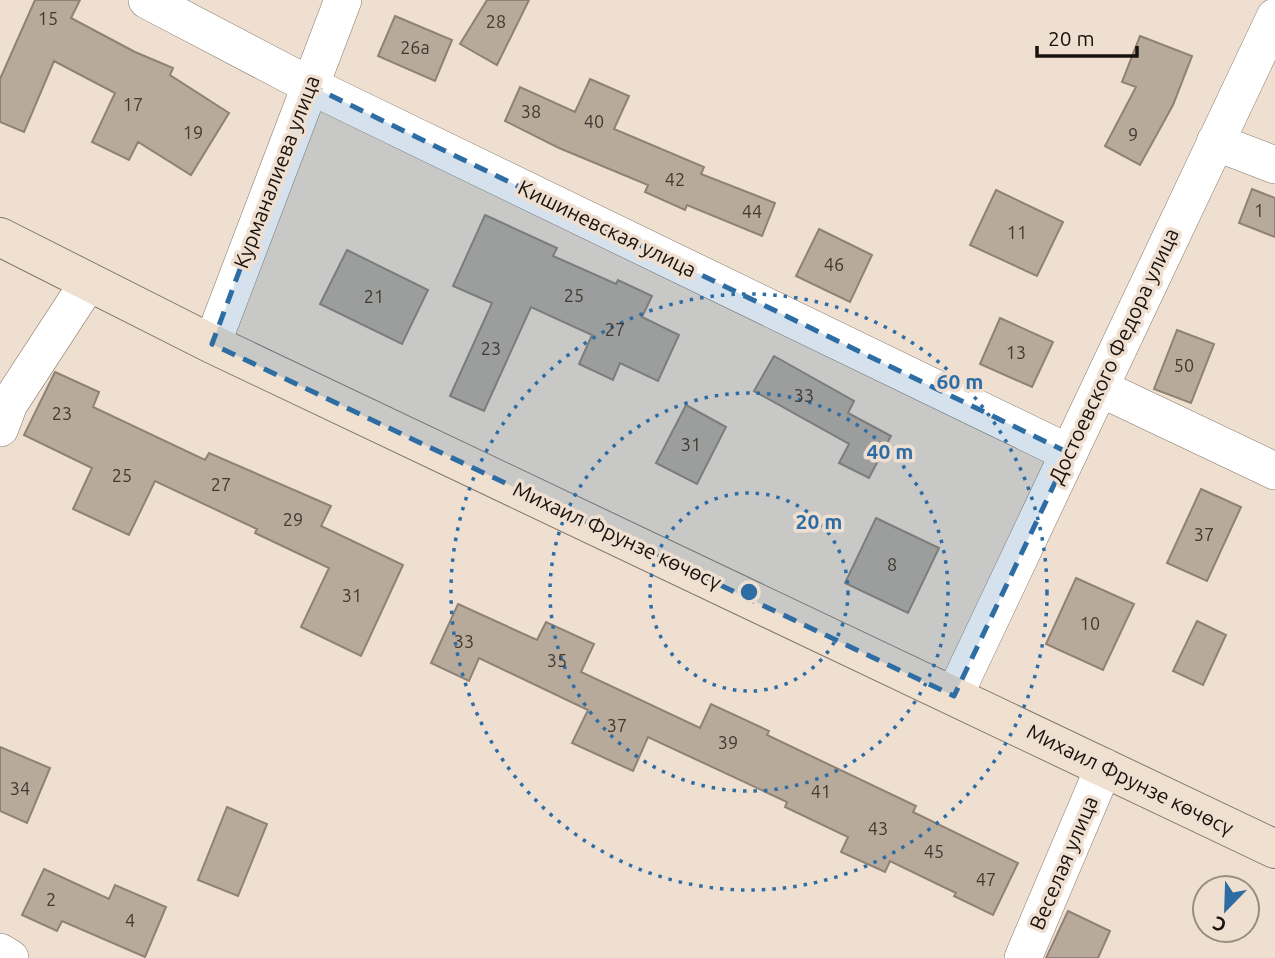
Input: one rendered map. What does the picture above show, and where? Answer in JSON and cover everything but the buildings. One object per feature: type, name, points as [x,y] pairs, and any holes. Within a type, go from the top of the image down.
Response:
[{"type":"main road","name":"Михаил Фрунзе көчөсү","points":[[0,237],[212,344],[1275,849]]},
{"type":"street","name":"Кишиневская улица","points":[[146,0],[309,85],[1069,453]]},
{"type":"street","name":"Курманалиева улица","points":[[212,344],[343,0]]},
{"type":"street","name":"Достоевского Федора улица","points":[[954,696],[1275,17]]},
{"type":"street","points":[[1214,142],[1275,165]]},
{"type":"street","points":[[0,428],[9,404],[88,283]]},
{"type":"street","points":[[1100,388],[1275,471]]},
{"type":"street","name":"Веселая улица","points":[[1023,958],[1104,767]]},
{"type":"street","points":[[0,952],[10,958]]},
{"type":"highlighted area","points":[[309,85],[1069,453],[954,696],[212,344]]}]
